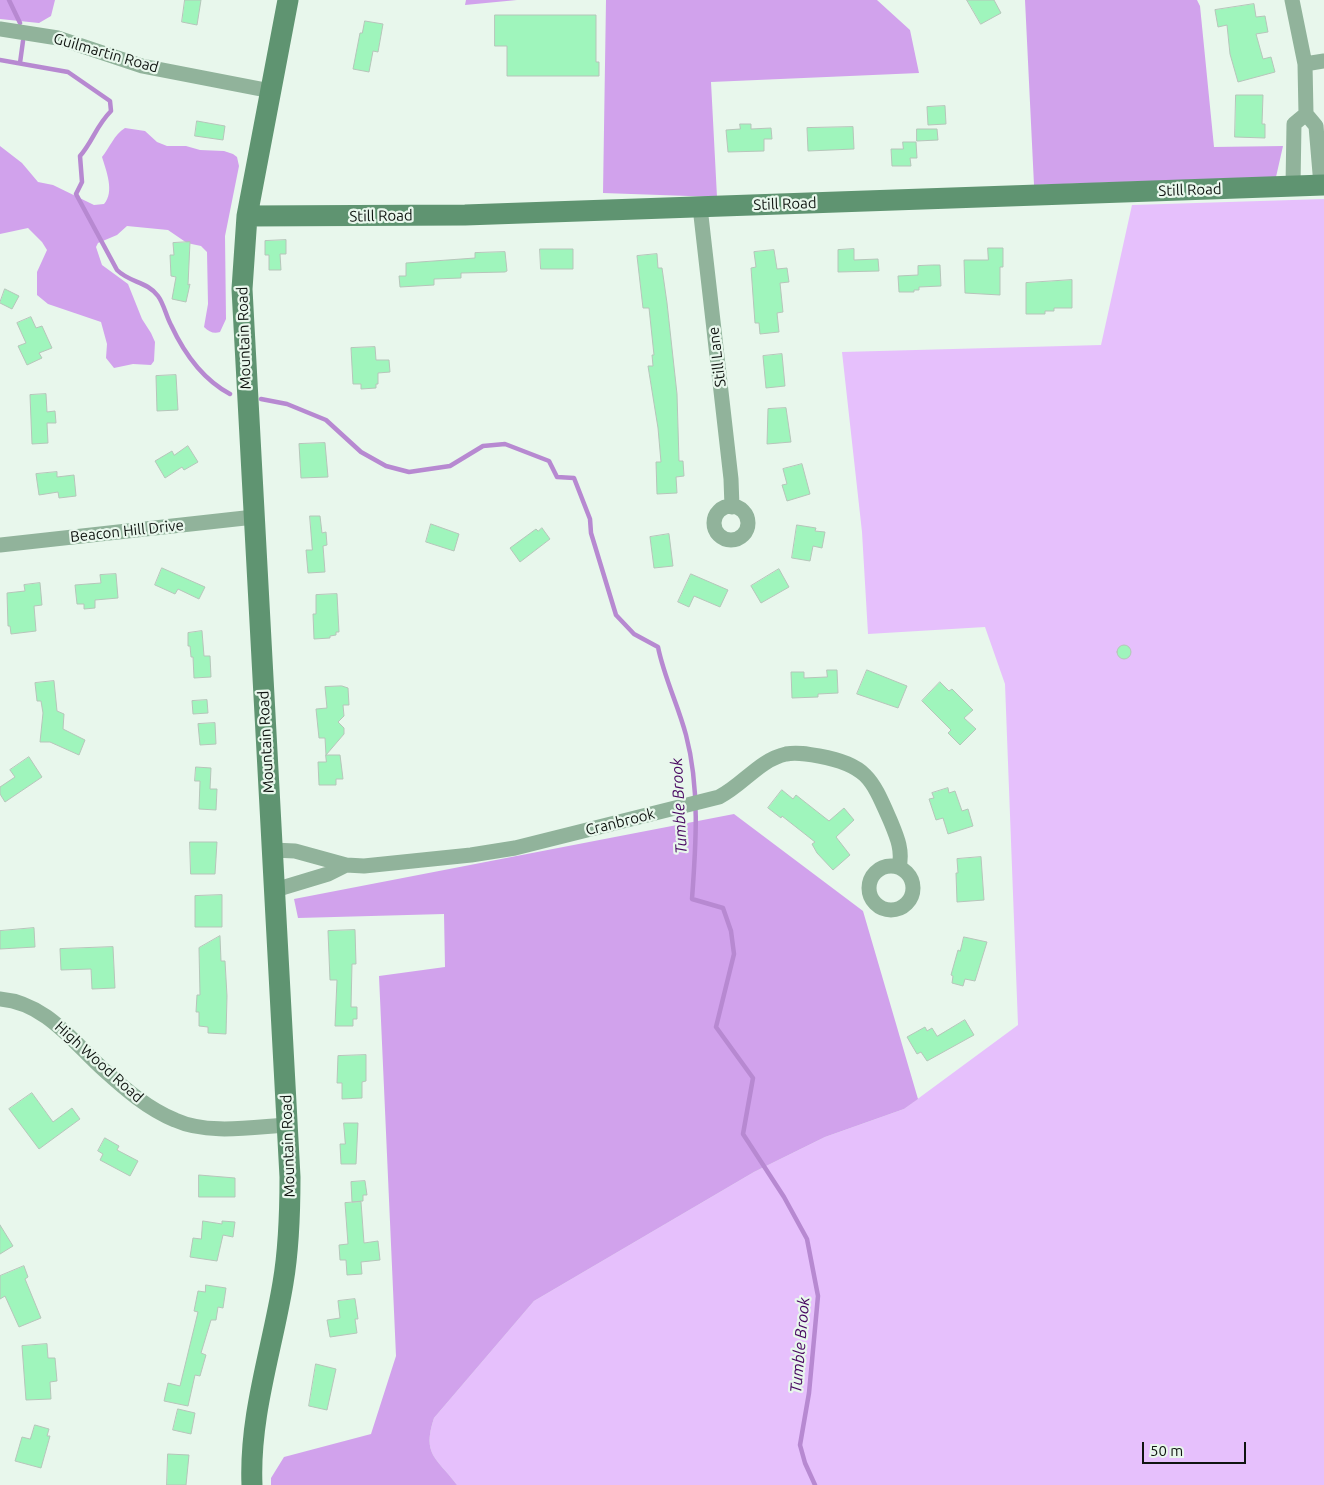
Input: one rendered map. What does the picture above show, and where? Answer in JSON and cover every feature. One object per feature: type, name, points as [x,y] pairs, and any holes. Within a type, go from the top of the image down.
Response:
[{"type":"main road","name":"Mountain Road","points":[[252,1485],[258,1401],[284,1281],[290,1210],[288,1125],[242,289],[247,216],[288,0]]},
{"type":"main road","name":"Still Road","points":[[247,216],[465,215],[1322,185]]},
{"type":"street","points":[[1292,0],[1305,64],[1306,114],[1316,126],[1322,185]]},
{"type":"street","name":"Guilmartin Road","points":[[0,29],[58,38],[142,66],[271,90]]},
{"type":"street","points":[[1305,64],[1324,61]]},
{"type":"street","points":[[1293,186],[1294,124],[1306,114]]},
{"type":"street","name":"Still Lane","points":[[700,207],[732,507]]},
{"type":"street","name":"Beacon Hill Drive","points":[[0,545],[254,517]]},
{"type":"street","name":"Cranbrook","points":[[272,850],[295,851],[346,865],[364,866],[461,856],[515,848],[708,800],[730,792],[758,768],[777,756],[801,753],[838,759],[858,768],[876,788],[897,836],[902,855],[898,867]]},
{"type":"street","name":"Cranbrook","points":[[275,890],[328,874],[346,865]]},
{"type":"street","name":"High Wood Road","points":[[0,999],[15,1000],[54,1021],[103,1070],[149,1107],[177,1121],[211,1128],[288,1125]]},
{"type":"shaded area","points":[[0,0],[55,0],[51,16],[39,23],[0,19]]},
{"type":"shaded area","points":[[466,0],[517,0],[465,5]]},
{"type":"shaded area","points":[[606,0],[877,0],[910,30],[919,73],[711,82],[717,197],[603,193]]},
{"type":"shaded area","points":[[1025,0],[1197,0],[1200,6],[1214,147],[1283,146],[1276,177],[1034,185]]},
{"type":"shaded area","points":[[125,128],[145,131],[157,142],[167,146],[186,146],[200,150],[224,151],[233,154],[237,157],[239,166],[225,236],[226,319],[220,332],[212,332],[204,327],[208,304],[207,252],[201,246],[187,243],[168,230],[127,226],[117,235],[98,243],[96,247],[102,265],[128,284],[142,319],[155,342],[154,361],[151,365],[133,364],[114,368],[106,358],[107,344],[101,322],[48,304],[37,295],[37,272],[47,250],[42,242],[28,228],[0,234],[0,146],[22,163],[38,182],[53,185],[94,205],[104,204],[109,193],[109,187],[102,157],[115,138]]},
{"type":"shaded area","points":[[1324,199],[1324,1485],[457,1485],[437,1461],[430,1448],[434,1418],[534,1301],[754,1172],[825,1137],[904,1109],[1018,1025],[1005,684],[985,627],[868,634],[862,532],[842,352],[1101,345],[1132,205]]},
{"type":"shaded area","points":[[734,814],[863,911],[918,1099],[904,1109],[825,1137],[754,1172],[534,1301],[434,1418],[430,1448],[437,1461],[457,1485],[271,1485],[271,1478],[284,1457],[371,1434],[396,1356],[379,976],[445,967],[444,914],[298,918],[294,899]]},
{"type":"building","points":[[185,0],[201,0],[197,25],[182,22]]},
{"type":"building","points":[[967,0],[994,0],[1001,13],[981,24]]},
{"type":"building","points":[[1254,4],[1256,17],[1265,16],[1268,32],[1256,34],[1263,59],[1271,57],[1275,72],[1238,82],[1230,54],[1227,25],[1218,27],[1215,10]]},
{"type":"building","points":[[495,15],[596,15],[596,62],[599,62],[599,76],[507,76],[507,46],[495,46]]},
{"type":"building","points":[[365,21],[383,24],[378,52],[373,51],[369,72],[353,69],[360,33],[362,33]]},
{"type":"building","points":[[1236,95],[1263,95],[1262,124],[1265,124],[1265,138],[1235,137]]},
{"type":"building","points":[[945,106],[946,124],[928,125],[927,107]]},
{"type":"building","points":[[197,121],[225,126],[223,140],[195,136]]},
{"type":"building","points":[[740,124],[751,124],[751,129],[771,128],[772,139],[764,139],[764,151],[728,152],[726,130],[740,129]]},
{"type":"building","points":[[853,127],[854,149],[808,151],[807,128]]},
{"type":"building","points":[[917,129],[937,129],[938,140],[917,141]]},
{"type":"building","points":[[903,142],[916,142],[917,158],[910,158],[911,166],[892,166],[891,149],[903,149]]},
{"type":"building","points":[[286,240],[286,254],[280,254],[281,270],[269,270],[269,255],[265,255],[265,241]]},
{"type":"building","points":[[190,242],[188,285],[190,284],[186,302],[172,299],[176,277],[171,276],[170,255],[174,255],[173,243]]},
{"type":"building","points":[[988,248],[1003,248],[1003,267],[1000,267],[1000,295],[965,293],[964,260],[988,260]]},
{"type":"building","points":[[540,249],[573,249],[573,269],[541,269]]},
{"type":"building","points":[[854,249],[854,260],[878,259],[879,271],[838,272],[838,250]]},
{"type":"building","points":[[774,250],[777,269],[787,268],[789,282],[780,283],[783,312],[777,313],[779,332],[760,334],[759,323],[755,323],[751,268],[756,267],[754,252]]},
{"type":"building","points":[[505,252],[507,271],[505,272],[461,273],[461,278],[434,279],[434,285],[400,287],[399,276],[406,276],[406,263],[475,258],[475,253]]},
{"type":"building","points":[[657,254],[658,268],[662,268],[667,303],[677,394],[679,461],[683,461],[684,476],[676,477],[677,493],[657,494],[656,462],[661,462],[658,428],[648,366],[653,366],[652,355],[654,355],[649,308],[643,308],[637,256]]},
{"type":"building","points":[[940,265],[941,286],[919,287],[919,290],[914,290],[914,292],[899,292],[898,276],[918,275],[918,266]]},
{"type":"building","points":[[1072,280],[1072,308],[1054,308],[1054,311],[1045,311],[1045,314],[1026,314],[1026,283]]},
{"type":"building","points":[[5,289],[19,296],[12,309],[0,303]]},
{"type":"building","points":[[31,317],[36,328],[42,326],[52,348],[39,353],[42,358],[27,365],[18,346],[26,343],[17,323]]},
{"type":"building","points":[[375,347],[376,360],[389,360],[390,372],[378,373],[376,388],[361,389],[361,384],[353,384],[351,348]]},
{"type":"building","points":[[782,354],[785,386],[766,388],[763,356]]},
{"type":"building","points":[[176,375],[178,410],[157,411],[156,376]]},
{"type":"building","points":[[46,394],[47,412],[55,411],[56,423],[47,423],[48,443],[32,444],[30,395]]},
{"type":"building","points":[[786,408],[791,442],[767,444],[768,409]]},
{"type":"building","points":[[325,443],[328,477],[301,478],[299,444]]},
{"type":"building","points":[[188,446],[198,462],[184,470],[182,467],[165,478],[155,461],[172,451],[174,455]]},
{"type":"building","points":[[802,464],[810,494],[787,501],[782,485],[787,484],[783,469]]},
{"type":"building","points":[[57,472],[57,477],[74,475],[76,496],[59,498],[58,492],[39,495],[36,474]]},
{"type":"building","points":[[310,516],[320,516],[322,533],[326,532],[327,545],[323,546],[325,572],[308,573],[306,550],[312,550]]},
{"type":"building","points":[[431,524],[459,534],[454,551],[426,542]]},
{"type":"building","points":[[797,525],[816,528],[815,531],[825,532],[822,548],[813,546],[810,561],[792,558]]},
{"type":"building","points":[[542,528],[550,539],[520,562],[510,548],[536,529],[538,531]]},
{"type":"building","points":[[669,534],[673,566],[654,568],[650,537]]},
{"type":"building","points":[[162,568],[205,587],[199,599],[178,589],[175,594],[155,585]]},
{"type":"building","points":[[779,569],[789,587],[761,603],[751,586]]},
{"type":"building","points":[[116,574],[118,598],[95,600],[95,608],[84,609],[84,604],[77,604],[75,585],[101,583],[100,575]]},
{"type":"building","points":[[691,574],[728,590],[720,607],[694,596],[689,607],[678,602]]},
{"type":"building","points":[[40,583],[42,605],[34,606],[36,631],[11,634],[10,626],[8,626],[7,593],[25,591],[24,585]]},
{"type":"building","points":[[337,594],[339,632],[336,632],[336,635],[330,636],[330,638],[314,639],[313,614],[316,614],[316,595]]},
{"type":"building","points":[[202,631],[204,656],[210,656],[211,677],[194,678],[193,657],[191,657],[190,646],[188,646],[188,633]]},
{"type":"building","points":[[1124,645],[1129,647],[1131,652],[1129,657],[1124,659],[1119,657],[1117,652],[1119,647]]},
{"type":"building","points":[[827,670],[837,670],[838,693],[818,694],[818,697],[792,698],[791,672],[804,672],[804,678],[827,677]]},
{"type":"building","points":[[867,670],[907,686],[898,708],[857,694]]},
{"type":"building","points":[[54,681],[57,711],[64,714],[63,729],[85,740],[79,755],[50,742],[40,742],[43,713],[41,701],[37,701],[35,683]]},
{"type":"building","points":[[940,682],[949,691],[952,689],[973,710],[964,718],[976,729],[960,745],[948,733],[951,730],[922,701]]},
{"type":"building","points":[[342,686],[348,688],[349,705],[343,705],[344,716],[338,722],[344,728],[344,734],[326,755],[325,738],[319,738],[316,709],[327,708],[325,687]]},
{"type":"building","points":[[207,700],[208,713],[193,714],[192,701]]},
{"type":"building","points":[[215,723],[216,744],[200,745],[198,724]]},
{"type":"building","points":[[326,755],[340,755],[343,779],[336,779],[336,785],[319,785],[318,762],[326,762]]},
{"type":"building","points":[[29,757],[42,777],[5,802],[0,794],[0,787],[15,777],[10,770]]},
{"type":"building","points":[[196,767],[211,768],[210,789],[217,789],[216,810],[199,809],[200,781],[195,781]]},
{"type":"building","points":[[948,788],[949,793],[955,791],[962,811],[968,809],[973,826],[948,834],[943,818],[936,820],[929,799],[934,798],[932,793]]},
{"type":"building","points":[[782,790],[793,799],[796,795],[829,821],[844,808],[854,820],[836,837],[850,855],[833,870],[817,853],[812,844],[815,842],[782,816],[781,818],[768,808]]},
{"type":"building","points":[[190,842],[217,842],[215,874],[191,874]]},
{"type":"building","points":[[981,857],[984,900],[957,902],[957,859]]},
{"type":"building","points":[[222,895],[222,927],[195,927],[195,896]]},
{"type":"building","points":[[34,928],[35,947],[0,949],[0,931]]},
{"type":"building","points":[[355,930],[356,964],[352,964],[351,1007],[357,1007],[357,1019],[353,1019],[353,1026],[335,1026],[337,980],[330,980],[328,931]]},
{"type":"building","points":[[220,936],[221,961],[225,961],[227,996],[226,1034],[208,1033],[208,1027],[199,1026],[199,1012],[196,1012],[197,995],[200,995],[199,948]]},
{"type":"building","points":[[964,937],[987,942],[975,981],[965,979],[963,986],[952,983],[953,976],[951,975]]},
{"type":"building","points":[[113,947],[115,988],[92,989],[91,969],[61,970],[60,949]]},
{"type":"building","points":[[965,1020],[974,1035],[927,1061],[921,1052],[917,1054],[907,1037],[925,1027],[927,1031],[932,1028],[937,1036]]},
{"type":"building","points":[[366,1055],[366,1081],[362,1082],[362,1098],[342,1099],[342,1083],[337,1083],[338,1056]]},
{"type":"building","points":[[32,1093],[53,1122],[72,1108],[80,1119],[39,1149],[9,1109]]},
{"type":"building","points":[[344,1123],[358,1123],[356,1164],[341,1164],[340,1144],[345,1144]]},
{"type":"building","points":[[105,1138],[119,1146],[117,1150],[138,1161],[130,1176],[100,1160],[103,1154],[98,1151]]},
{"type":"building","points":[[199,1175],[235,1178],[235,1197],[199,1197]]},
{"type":"building","points":[[365,1181],[367,1195],[363,1195],[363,1201],[352,1202],[351,1182]]},
{"type":"building","points":[[361,1202],[364,1243],[378,1241],[380,1260],[361,1262],[362,1274],[347,1275],[346,1260],[340,1260],[339,1245],[348,1244],[345,1203]]},
{"type":"building","points":[[203,1221],[222,1224],[222,1221],[235,1222],[233,1237],[223,1235],[217,1261],[190,1257],[193,1238],[201,1239]]},
{"type":"building","points":[[0,1225],[13,1246],[0,1254]]},
{"type":"building","points":[[24,1266],[28,1277],[25,1279],[41,1318],[19,1327],[5,1296],[0,1299],[0,1276]]},
{"type":"building","points":[[206,1285],[226,1288],[223,1308],[218,1307],[216,1320],[211,1320],[201,1353],[206,1355],[200,1376],[195,1375],[188,1406],[164,1401],[168,1383],[180,1386],[198,1312],[194,1311],[198,1291],[205,1292]]},
{"type":"building","points":[[355,1299],[358,1319],[355,1319],[357,1333],[330,1337],[327,1320],[340,1318],[338,1301]]},
{"type":"building","points":[[47,1344],[48,1358],[55,1358],[57,1381],[50,1382],[51,1399],[26,1400],[22,1346]]},
{"type":"building","points":[[316,1364],[336,1369],[327,1410],[309,1406]]},
{"type":"building","points":[[178,1409],[195,1413],[191,1434],[173,1430]]},
{"type":"building","points":[[35,1425],[49,1429],[47,1436],[50,1436],[41,1468],[15,1461],[22,1437],[30,1439]]},
{"type":"building","points":[[168,1454],[189,1455],[186,1485],[167,1485]]},
{"type":"waterway","points":[[9,0],[20,23]]},
{"type":"waterway","points":[[20,63],[23,41]]},
{"type":"waterway","name":"Tumble Brook","points":[[0,60],[68,72],[110,101],[111,111],[80,156],[82,182],[76,194],[117,270],[154,291],[160,299],[169,321],[188,355],[202,373],[230,394]]},
{"type":"waterway","name":"Tumble Brook","points":[[261,399],[287,404],[326,420],[361,452],[386,466],[409,472],[450,466],[483,446],[505,444],[549,461],[557,477],[574,478],[590,519],[591,533],[616,615],[634,634],[658,647],[683,724],[690,755],[695,796],[696,837],[692,899],[723,908],[731,931],[734,954],[716,1027],[753,1078],[743,1134],[784,1197],[807,1239],[818,1296],[809,1393],[800,1445],[805,1463],[815,1485]]}]
